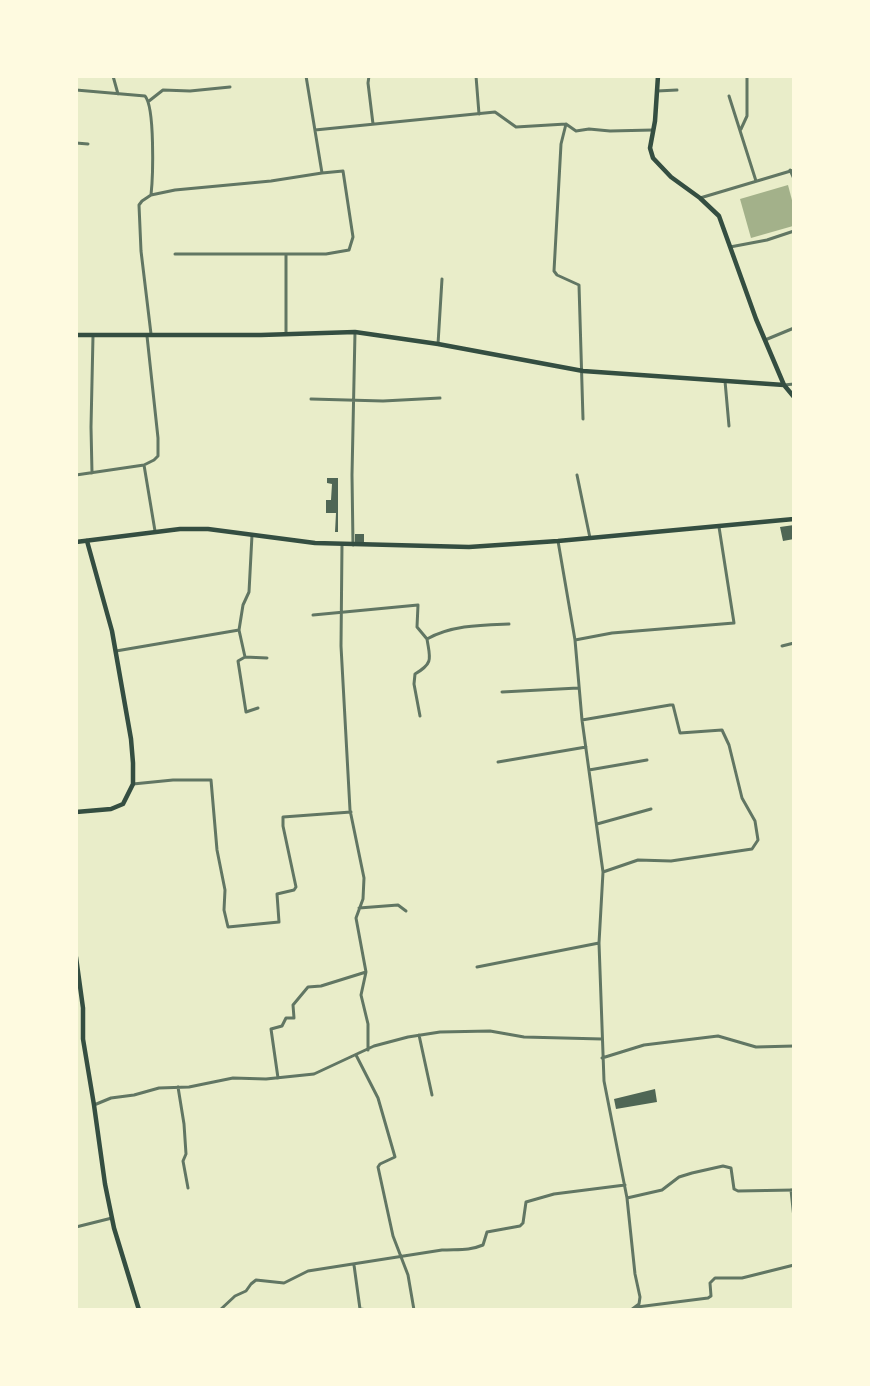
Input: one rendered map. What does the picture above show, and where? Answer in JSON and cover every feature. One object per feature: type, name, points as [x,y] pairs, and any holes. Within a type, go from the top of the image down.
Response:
[{"type":"main road","points":[[658,76],[655,121],[650,148],[657,164],[700,198],[718,216],[765,340],[784,385],[794,397]]},
{"type":"main road","points":[[76,335],[261,335],[355,332],[438,344],[582,371],[784,385]]},
{"type":"main road","points":[[76,542],[155,531],[208,529],[315,543],[469,547],[794,519]]},
{"type":"main road","points":[[76,812],[111,809],[123,804],[133,784],[132,747],[116,651],[87,541]]},
{"type":"main road","points":[[76,957],[83,1039],[105,1184],[112,1218],[139,1310]]},
{"type":"street","points":[[112,76],[118,94]]},
{"type":"street","points":[[306,76],[322,172]]},
{"type":"street","points":[[369,76],[373,124]]},
{"type":"street","points":[[476,76],[479,114]]},
{"type":"street","points":[[740,130],[747,116],[747,76]]},
{"type":"street","points":[[149,100],[163,90],[190,91],[230,87]]},
{"type":"street","points":[[76,90],[145,96],[149,100],[152,117],[151,195]]},
{"type":"street","points":[[657,91],[677,90]]},
{"type":"street","points":[[729,96],[756,182]]},
{"type":"street","points":[[315,130],[495,112],[516,127],[566,124],[576,131],[653,129]]},
{"type":"street","points":[[566,124],[561,144],[554,271],[557,275],[579,285],[583,419]]},
{"type":"street","points":[[76,143],[88,144]]},
{"type":"street","points":[[700,198],[792,170],[794,179]]},
{"type":"street","points":[[76,475],[144,465],[157,458],[159,448],[141,251],[139,205],[142,201],[151,195],[175,190],[271,181],[322,172],[343,171],[352,237],[349,250],[326,254],[286,255],[175,254]]},
{"type":"street","points":[[730,247],[766,240],[794,231]]},
{"type":"street","points":[[286,255],[286,333]]},
{"type":"street","points":[[438,344],[442,279]]},
{"type":"street","points":[[765,340],[794,328]]},
{"type":"street","points":[[353,545],[355,332]]},
{"type":"street","points":[[92,473],[93,336]]},
{"type":"street","points":[[725,381],[729,426]]},
{"type":"street","points":[[784,385],[794,384]]},
{"type":"street","points":[[311,399],[383,401],[440,398]]},
{"type":"street","points":[[144,465],[155,531]]},
{"type":"street","points":[[577,475],[590,538]]},
{"type":"street","points":[[575,640],[612,633],[734,624],[719,527]]},
{"type":"street","points":[[245,657],[239,630],[243,605],[249,592],[252,535]]},
{"type":"street","points":[[558,541],[575,640],[582,720],[603,872],[599,943],[602,1059],[604,1082],[627,1198],[640,1297],[637,1307]]},
{"type":"street","points":[[342,544],[341,646],[351,812],[365,889],[356,918],[366,972],[361,994],[368,1024],[368,1050]]},
{"type":"street","points":[[313,615],[418,605],[417,627],[427,639],[430,660],[427,667],[416,674],[414,684],[420,716]]},
{"type":"street","points":[[427,639],[440,632],[509,624]]},
{"type":"street","points":[[116,651],[239,630]]},
{"type":"street","points":[[782,646],[794,643]]},
{"type":"street","points":[[258,708],[246,712],[238,661],[245,657],[267,658]]},
{"type":"street","points":[[502,692],[579,688]]},
{"type":"street","points":[[582,720],[673,705],[680,733],[722,730],[729,745],[742,798],[755,821],[758,840],[752,849],[671,861],[638,860],[603,872]]},
{"type":"street","points":[[498,762],[586,747]]},
{"type":"street","points":[[589,770],[647,760]]},
{"type":"street","points":[[133,784],[173,780],[210,780],[217,850],[225,890],[224,910],[228,927],[279,922],[277,894],[294,890],[296,887],[283,817],[351,812]]},
{"type":"street","points":[[597,824],[651,809]]},
{"type":"street","points":[[359,908],[398,905],[406,911]]},
{"type":"street","points":[[477,967],[599,943]]},
{"type":"street","points":[[278,1078],[271,1029],[282,1026],[286,1018],[294,1018],[293,1005],[308,987],[321,986],[366,972]]},
{"type":"street","points":[[94,1105],[111,1098],[159,1088],[233,1078],[278,1078],[314,1074],[374,1046],[418,1035],[477,1031],[524,1037],[602,1039]]},
{"type":"street","points":[[418,1035],[432,1095]]},
{"type":"street","points":[[602,1059],[644,1044],[718,1036],[756,1047],[794,1046]]},
{"type":"street","points":[[356,1055],[378,1098],[395,1157],[378,1167],[393,1236],[408,1275],[414,1310]]},
{"type":"street","points":[[178,1087],[184,1124],[186,1154],[183,1161],[188,1188]]},
{"type":"street","points":[[627,1198],[662,1190],[679,1177],[723,1166],[731,1168],[734,1189],[738,1191],[792,1190],[794,1218]]},
{"type":"street","points":[[220,1310],[256,1281],[284,1283],[308,1271],[442,1250],[459,1251],[479,1247],[483,1245],[487,1232],[520,1226],[523,1223],[526,1202],[554,1194],[625,1185]]},
{"type":"street","points":[[76,1227],[112,1218]]},
{"type":"street","points":[[354,1265],[360,1309],[368,1310]]},
{"type":"street","points":[[631,1310],[637,1307],[708,1298],[711,1296],[711,1283],[715,1278],[742,1278],[794,1265]]},
{"type":"shaded area","points":[[788,185],[793,204],[793,226],[751,238],[740,199]]},
{"type":"building","points":[[327,478],[338,478],[338,532],[335,532],[336,513],[326,513],[326,500],[331,500],[332,484],[327,483]]},
{"type":"building","points":[[794,525],[794,539],[783,541],[780,527]]},
{"type":"building","points":[[355,534],[364,534],[364,543],[355,542]]},
{"type":"building","points":[[655,1089],[657,1102],[616,1109],[614,1099]]}]
